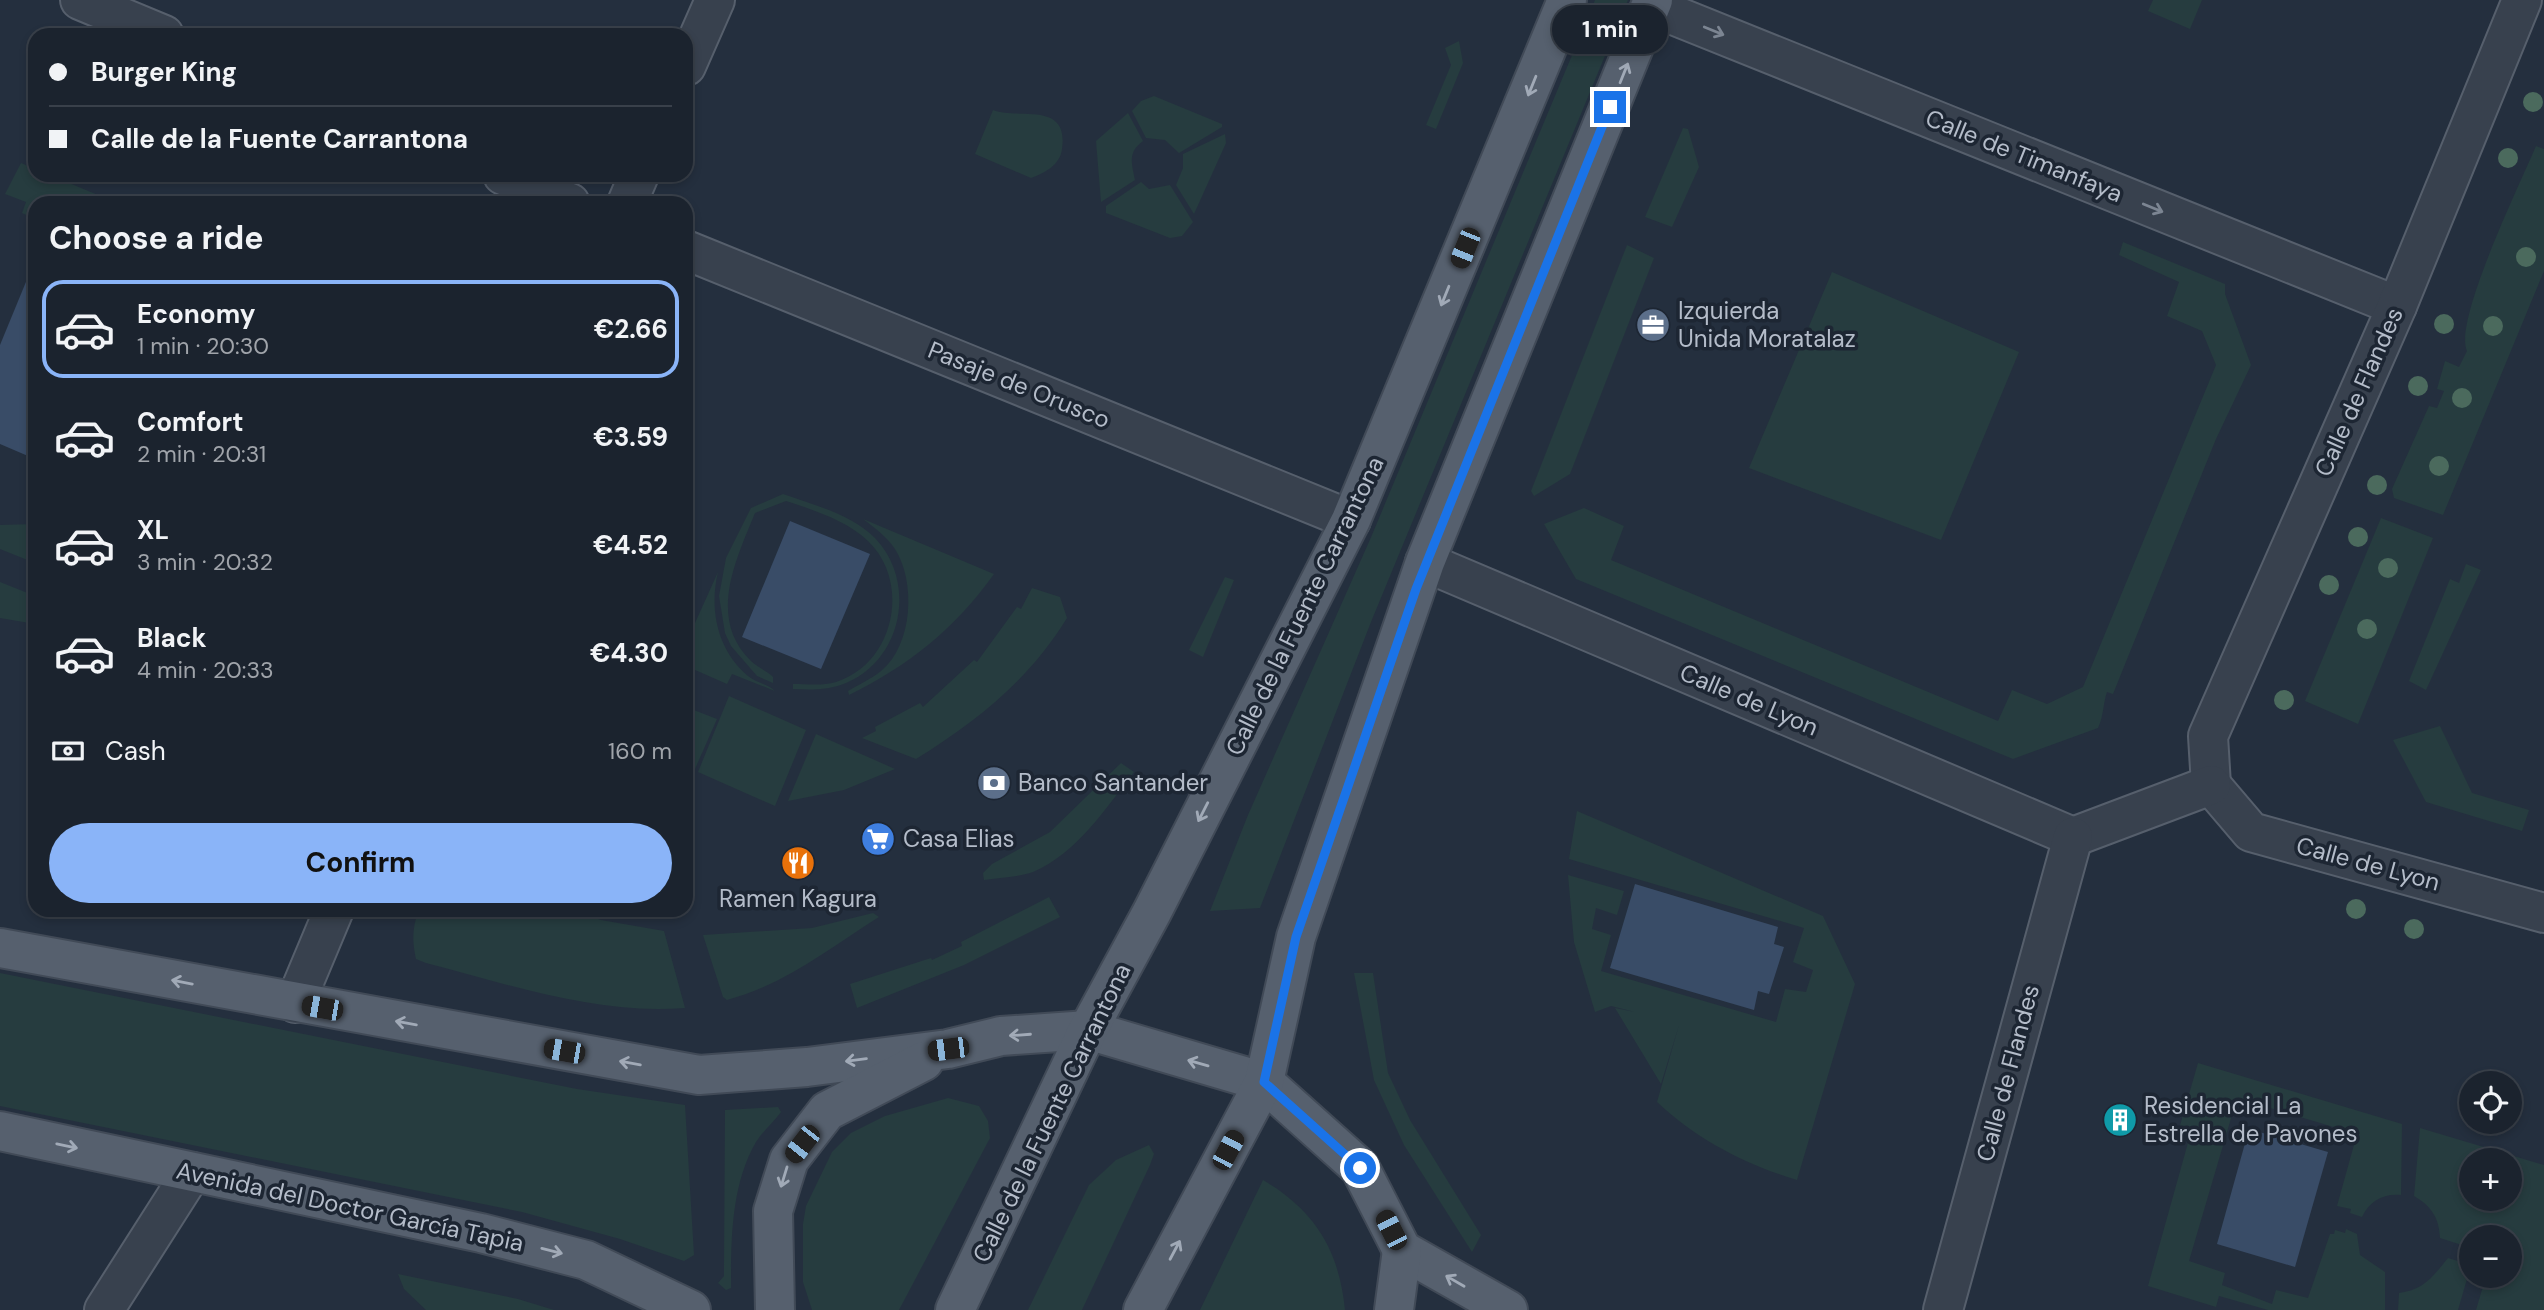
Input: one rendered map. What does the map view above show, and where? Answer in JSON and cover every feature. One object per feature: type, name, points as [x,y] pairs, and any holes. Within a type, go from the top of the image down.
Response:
[{"type":"main road","name":"Calle de la Fuente Carrantona","points":[[955,1310],[1088,1030],[1152,912],[1351,520],[1567,0]]},
{"type":"main road","points":[[1143,1310],[1264,1082],[1296,937],[1425,562],[1652,3]]},
{"type":"main road","points":[[0,948],[699,1075],[807,1067],[948,1049],[1001,1036],[1088,1030],[1264,1082],[1360,1168],[1402,1250],[1508,1310]]},
{"type":"main road","points":[[775,1310],[773,1211],[789,1160],[827,1111],[948,1049]]},
{"type":"main road","name":"Avenida del Doctor García Tapia","points":[[0,1131],[481,1234],[586,1260],[691,1310]]},
{"type":"main road","points":[[1394,1310],[1402,1250]]},
{"type":"street","points":[[80,0],[147,28]]},
{"type":"street","points":[[693,50],[715,0]]},
{"type":"street","name":"Calle de Flandes","points":[[2211,785],[2208,736],[2397,306],[2522,0]]},
{"type":"street","name":"Calle de Timanfaya","points":[[1652,3],[2397,306]]},
{"type":"street","points":[[520,182],[553,196]]},
{"type":"street","name":"Pasaje de Orusco","points":[[693,253],[1351,520]]},
{"type":"street","name":"Calle de Lyon","points":[[1425,562],[2073,837]]},
{"type":"street","points":[[2073,837],[2211,785]]},
{"type":"street","name":"Calle de Lyon","points":[[2211,785],[2251,832],[2544,913]]},
{"type":"street","name":"Calle de Flandes","points":[[1943,1310],[2073,837]]},
{"type":"street","points":[[295,1003],[331,917]]},
{"type":"street","points":[[104,1310],[192,1172]]},
{"type":"green space","points":[[1595,0],[1628,0],[1371,622],[1260,908],[1210,911],[1248,815],[1372,535]]},
{"type":"green space","points":[[2153,0],[2202,0],[2190,29],[2148,11]]},
{"type":"green space","points":[[1459,41],[1463,63],[1436,129],[1426,125],[1451,65],[1445,48]]},
{"type":"green space","points":[[1154,96],[1222,124],[1222,127],[1179,153],[1165,140],[1146,138],[1132,111],[1141,101]]},
{"type":"green space","points":[[993,110],[1040,115],[1058,124],[1062,134],[1062,149],[1055,164],[1031,178],[975,154]]},
{"type":"green space","points":[[1128,113],[1143,141],[1133,154],[1135,180],[1101,202],[1096,141]]},
{"type":"green space","points":[[1683,128],[1688,129],[1699,167],[1672,227],[1645,217]]},
{"type":"green space","points":[[1225,134],[1226,143],[1194,214],[1176,185],[1183,168],[1183,154]]},
{"type":"green space","points":[[2536,146],[2544,149],[2544,271],[2443,515],[2394,498],[2392,489],[2429,406],[2437,408],[2444,391],[2437,389],[2445,361],[2459,367],[2467,351],[2465,335],[2479,282]]},
{"type":"green space","points":[[21,163],[28,166],[28,182],[67,182],[100,196],[28,196],[28,216],[22,213],[26,202],[5,194]]},
{"type":"green space","points":[[1141,182],[1149,189],[1170,185],[1193,222],[1182,236],[1170,238],[1106,213],[1106,206]]},
{"type":"green space","points":[[2123,242],[2225,284],[2225,294],[2251,365],[2216,439],[2113,694],[2107,692],[2098,728],[2013,759],[1576,579],[1544,524],[1584,508],[1624,526],[1611,560],[1998,721],[2012,690],[2047,704],[2083,687],[2216,365],[2202,331],[2167,316],[2179,282],[2119,255]]},
{"type":"green space","points":[[1627,245],[1654,258],[1570,474],[1534,496],[1531,491]]},
{"type":"green space","points":[[1832,272],[2019,352],[1941,540],[1749,468]]},
{"type":"green space","points":[[783,494],[832,511],[865,530],[875,538],[888,556],[896,576],[898,618],[891,638],[880,656],[865,672],[840,685],[820,689],[793,689],[793,684],[836,682],[856,672],[872,658],[883,640],[890,620],[892,599],[889,578],[881,558],[868,541],[829,516],[786,501],[755,513],[740,550],[729,588],[730,626],[738,644],[751,661],[773,677],[773,683],[757,676],[731,646],[725,633],[719,596],[726,558],[751,508]]},
{"type":"green space","points":[[2381,518],[2433,538],[2358,724],[2305,701]]},
{"type":"green space","points":[[863,519],[994,574],[947,629],[891,672],[849,695],[848,691],[877,674],[892,660],[900,646],[908,613],[906,578],[902,563],[888,540]]},
{"type":"green space","points":[[28,524],[28,560],[0,549],[0,525]]},
{"type":"green space","points":[[2466,564],[2481,570],[2426,690],[2409,681],[2450,579],[2459,583]]},
{"type":"green space","points":[[718,572],[715,614],[729,654],[748,676],[775,691],[732,674],[727,684],[693,669],[693,627]]},
{"type":"green space","points":[[1225,577],[1234,580],[1203,657],[1189,650]]},
{"type":"green space","points":[[0,582],[28,593],[28,623],[0,618]]},
{"type":"green space","points":[[1032,588],[1060,597],[1067,618],[1036,661],[1000,698],[960,730],[916,759],[862,738],[876,731],[875,727],[920,703],[923,707],[974,660],[977,662],[1017,607],[1021,609]]},
{"type":"green space","points":[[729,696],[806,730],[775,806],[698,772]]},
{"type":"green space","points":[[693,710],[717,719],[695,769],[693,768]]},
{"type":"green space","points":[[2440,726],[2472,793],[2529,810],[2522,831],[2426,802],[2393,740]]},
{"type":"green space","points":[[816,734],[895,769],[844,790],[788,801]]},
{"type":"green space","points":[[1121,763],[1134,772],[1090,828],[1063,854],[1033,872],[984,880],[983,873],[992,864],[1050,832]]},
{"type":"green space","points":[[1577,811],[1823,916],[1855,984],[1797,1180],[1722,1149],[1689,1128],[1657,1102],[1679,1025],[1661,1084],[1615,1008],[1635,1012],[1611,1006],[1595,1012],[1574,942],[1568,875],[1624,891],[1617,915],[1596,908],[1592,929],[1611,935],[1601,971],[1776,1022],[1785,989],[1806,992],[1813,970],[1793,962],[1804,928],[1569,859]]},
{"type":"green space","points":[[1049,897],[1060,917],[964,965],[857,1008],[850,984],[931,958],[932,960]]},
{"type":"green space","points":[[873,913],[879,917],[788,975],[748,993],[727,1000],[723,997],[703,935],[812,928]]},
{"type":"green space","points":[[417,917],[592,917],[664,931],[685,1008],[652,1009],[587,1003],[426,963],[416,959],[414,928]]},
{"type":"green space","points":[[0,973],[577,1089],[685,1105],[694,1255],[684,1261],[620,1239],[522,1212],[0,1106]]},
{"type":"green space","points":[[1354,973],[1373,973],[1388,1073],[1410,1120],[1481,1235],[1472,1252],[1404,1145],[1374,1080]]},
{"type":"green space","points":[[2198,1063],[2402,1124],[2401,1195],[2378,1199],[2362,1217],[2350,1213],[2351,1209],[2337,1206],[2357,1134],[2237,1098],[2189,1261],[2225,1273],[2222,1285],[2272,1304],[2276,1290],[2308,1298],[2330,1234],[2334,1234],[2335,1230],[2345,1233],[2346,1229],[2357,1234],[2360,1255],[2385,1272],[2385,1310],[2268,1310],[2219,1296],[2216,1307],[2148,1286],[2191,1132],[2179,1129]]},
{"type":"green space","points":[[948,1098],[979,1106],[988,1121],[990,1138],[899,1310],[812,1310],[803,1282],[803,1224],[806,1206],[832,1152],[851,1133],[885,1116]]},
{"type":"green space","points":[[778,1107],[781,1112],[756,1142],[742,1176],[732,1232],[731,1288],[726,1290],[718,1283],[724,1276],[725,1110]]},
{"type":"green space","points":[[2420,1128],[2487,1148],[2459,1148],[2459,1211],[2522,1211],[2522,1158],[2544,1165],[2544,1310],[2476,1310],[2482,1288],[2522,1288],[2522,1225],[2459,1225],[2459,1244],[2440,1238],[2438,1224],[2425,1204],[2414,1196]]},
{"type":"green space","points":[[1149,1145],[1154,1154],[1150,1165],[1082,1310],[1028,1310],[1089,1185],[1116,1160]]},
{"type":"green space","points":[[1263,1180],[1297,1205],[1321,1234],[1337,1269],[1345,1310],[1200,1310]]},
{"type":"green space","points":[[2448,1258],[2459,1261],[2459,1288],[2464,1288],[2458,1310],[2398,1310],[2399,1293],[2415,1289]]},
{"type":"green space","points":[[398,1274],[518,1299],[554,1310],[426,1310],[404,1289]]},
{"type":"water","points":[[28,277],[28,456],[0,444],[0,345]]},
{"type":"water","points":[[790,521],[870,554],[821,669],[742,637]]},
{"type":"water","points":[[1635,884],[1778,927],[1774,944],[1784,947],[1769,994],[1758,991],[1754,1010],[1610,968]]},
{"type":"water","points":[[2249,1129],[2328,1152],[2295,1267],[2217,1244]]},
{"type":"place","name":"Izquierda Unida Moratalaz","points":[[1653,325]]},
{"type":"place","name":"Banco Santander","points":[[994,783]]},
{"type":"place","name":"Casa Elias","points":[[878,839]]},
{"type":"place","name":"Ramen Kagura","points":[[798,863]]},
{"type":"place","name":"Residencial La Estrella de Pavones","points":[[2120,1120]]},
{"type":"route","points":[[1360,1168],[1264,1082],[1296,937],[1425,562],[1610,107]]}]
